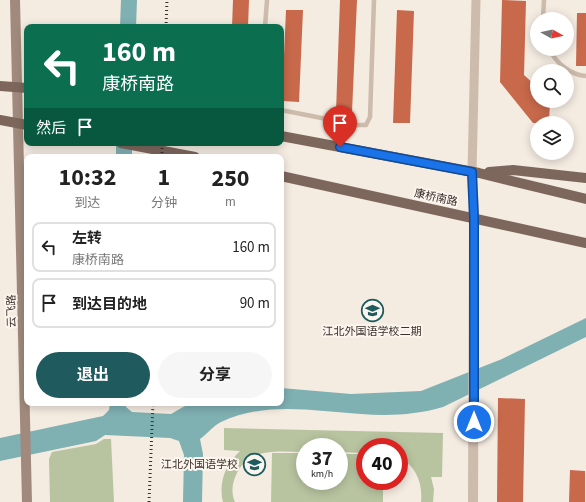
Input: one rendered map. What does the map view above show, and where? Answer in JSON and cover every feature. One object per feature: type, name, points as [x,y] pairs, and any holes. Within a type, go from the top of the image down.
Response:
[{"type":"main road","name":"云飞路","points":[[15,0],[22,88],[24,311]]},
{"type":"main road","points":[[0,86],[22,88]]},
{"type":"main road","points":[[0,120],[22,124]]},
{"type":"main road","points":[[284,137],[476,173],[586,199]]},
{"type":"main road","points":[[141,146],[180,154]]},
{"type":"main road","points":[[476,173],[513,170],[586,178]]},
{"type":"main road","name":"康桥南路","points":[[284,177],[586,243]]},
{"type":"main road","name":"云飞路","points":[[25,406],[27,502]]},
{"type":"street","points":[[473,502],[476,0]]},
{"type":"lane","points":[[266,0],[266,24]]},
{"type":"lane","points":[[284,111],[358,125],[366,125],[370,117],[374,0]]},
{"type":"lane","points":[[544,0],[544,12]]},
{"type":"lane","points":[[553,56],[567,70],[586,76]]},
{"type":"green space","points":[[224,428],[443,433],[442,477],[431,477],[434,489],[433,502],[421,502],[421,488],[417,476],[408,463],[408,438],[356,438],[356,453],[348,452],[348,438],[296,438],[296,452],[266,453],[249,459],[242,466],[235,478],[233,492],[235,502],[223,502],[222,481],[224,474],[235,456],[240,451],[224,450]]},
{"type":"green space","points":[[104,439],[111,439],[114,502],[50,502],[49,459],[52,452],[96,444]]},
{"type":"green space","points":[[272,453],[296,453],[296,490],[348,490],[348,454],[356,454],[356,490],[383,490],[383,502],[271,502]]},
{"type":"water","points":[[121,0],[137,0],[136,24],[120,24]]},
{"type":"water","points":[[116,146],[132,146],[132,154],[116,154]]},
{"type":"water","points":[[586,318],[586,337],[443,407],[423,412],[392,415],[273,409],[255,411],[221,422],[200,439],[203,454],[202,502],[183,502],[184,455],[179,441],[170,438],[105,435],[96,441],[0,461],[0,438],[103,416],[109,410],[110,406],[126,406],[132,412],[171,414],[185,406],[284,406],[284,388],[351,394],[421,391],[502,359]]},
{"type":"building","points":[[233,0],[249,0],[248,24],[232,24]]},
{"type":"building","points":[[340,0],[357,0],[352,112],[336,112]]},
{"type":"building","points":[[502,0],[526,1],[524,75],[530,80],[530,108],[550,108],[549,116],[530,116],[530,119],[500,82]]},
{"type":"building","points":[[286,10],[303,10],[299,102],[284,101]]},
{"type":"building","points":[[397,10],[414,11],[410,123],[393,123]]},
{"type":"building","points":[[577,13],[586,13],[586,66],[576,66]]},
{"type":"building","points":[[498,398],[525,399],[523,502],[497,502]]},
{"type":"building","points":[[570,470],[585,471],[585,502],[569,502]]},
{"type":"railway","points":[[166,24],[167,0]]},
{"type":"railway","points":[[162,146],[162,154]]},
{"type":"railway","points":[[149,502],[153,406]]},
{"type":"place","name":"江北外国语学校二期","points":[[372,311]]},
{"type":"place","name":"江北外国语学校","points":[[254,464]]},
{"type":"route","points":[[340,147],[472,172],[474,218],[474,422]]}]
